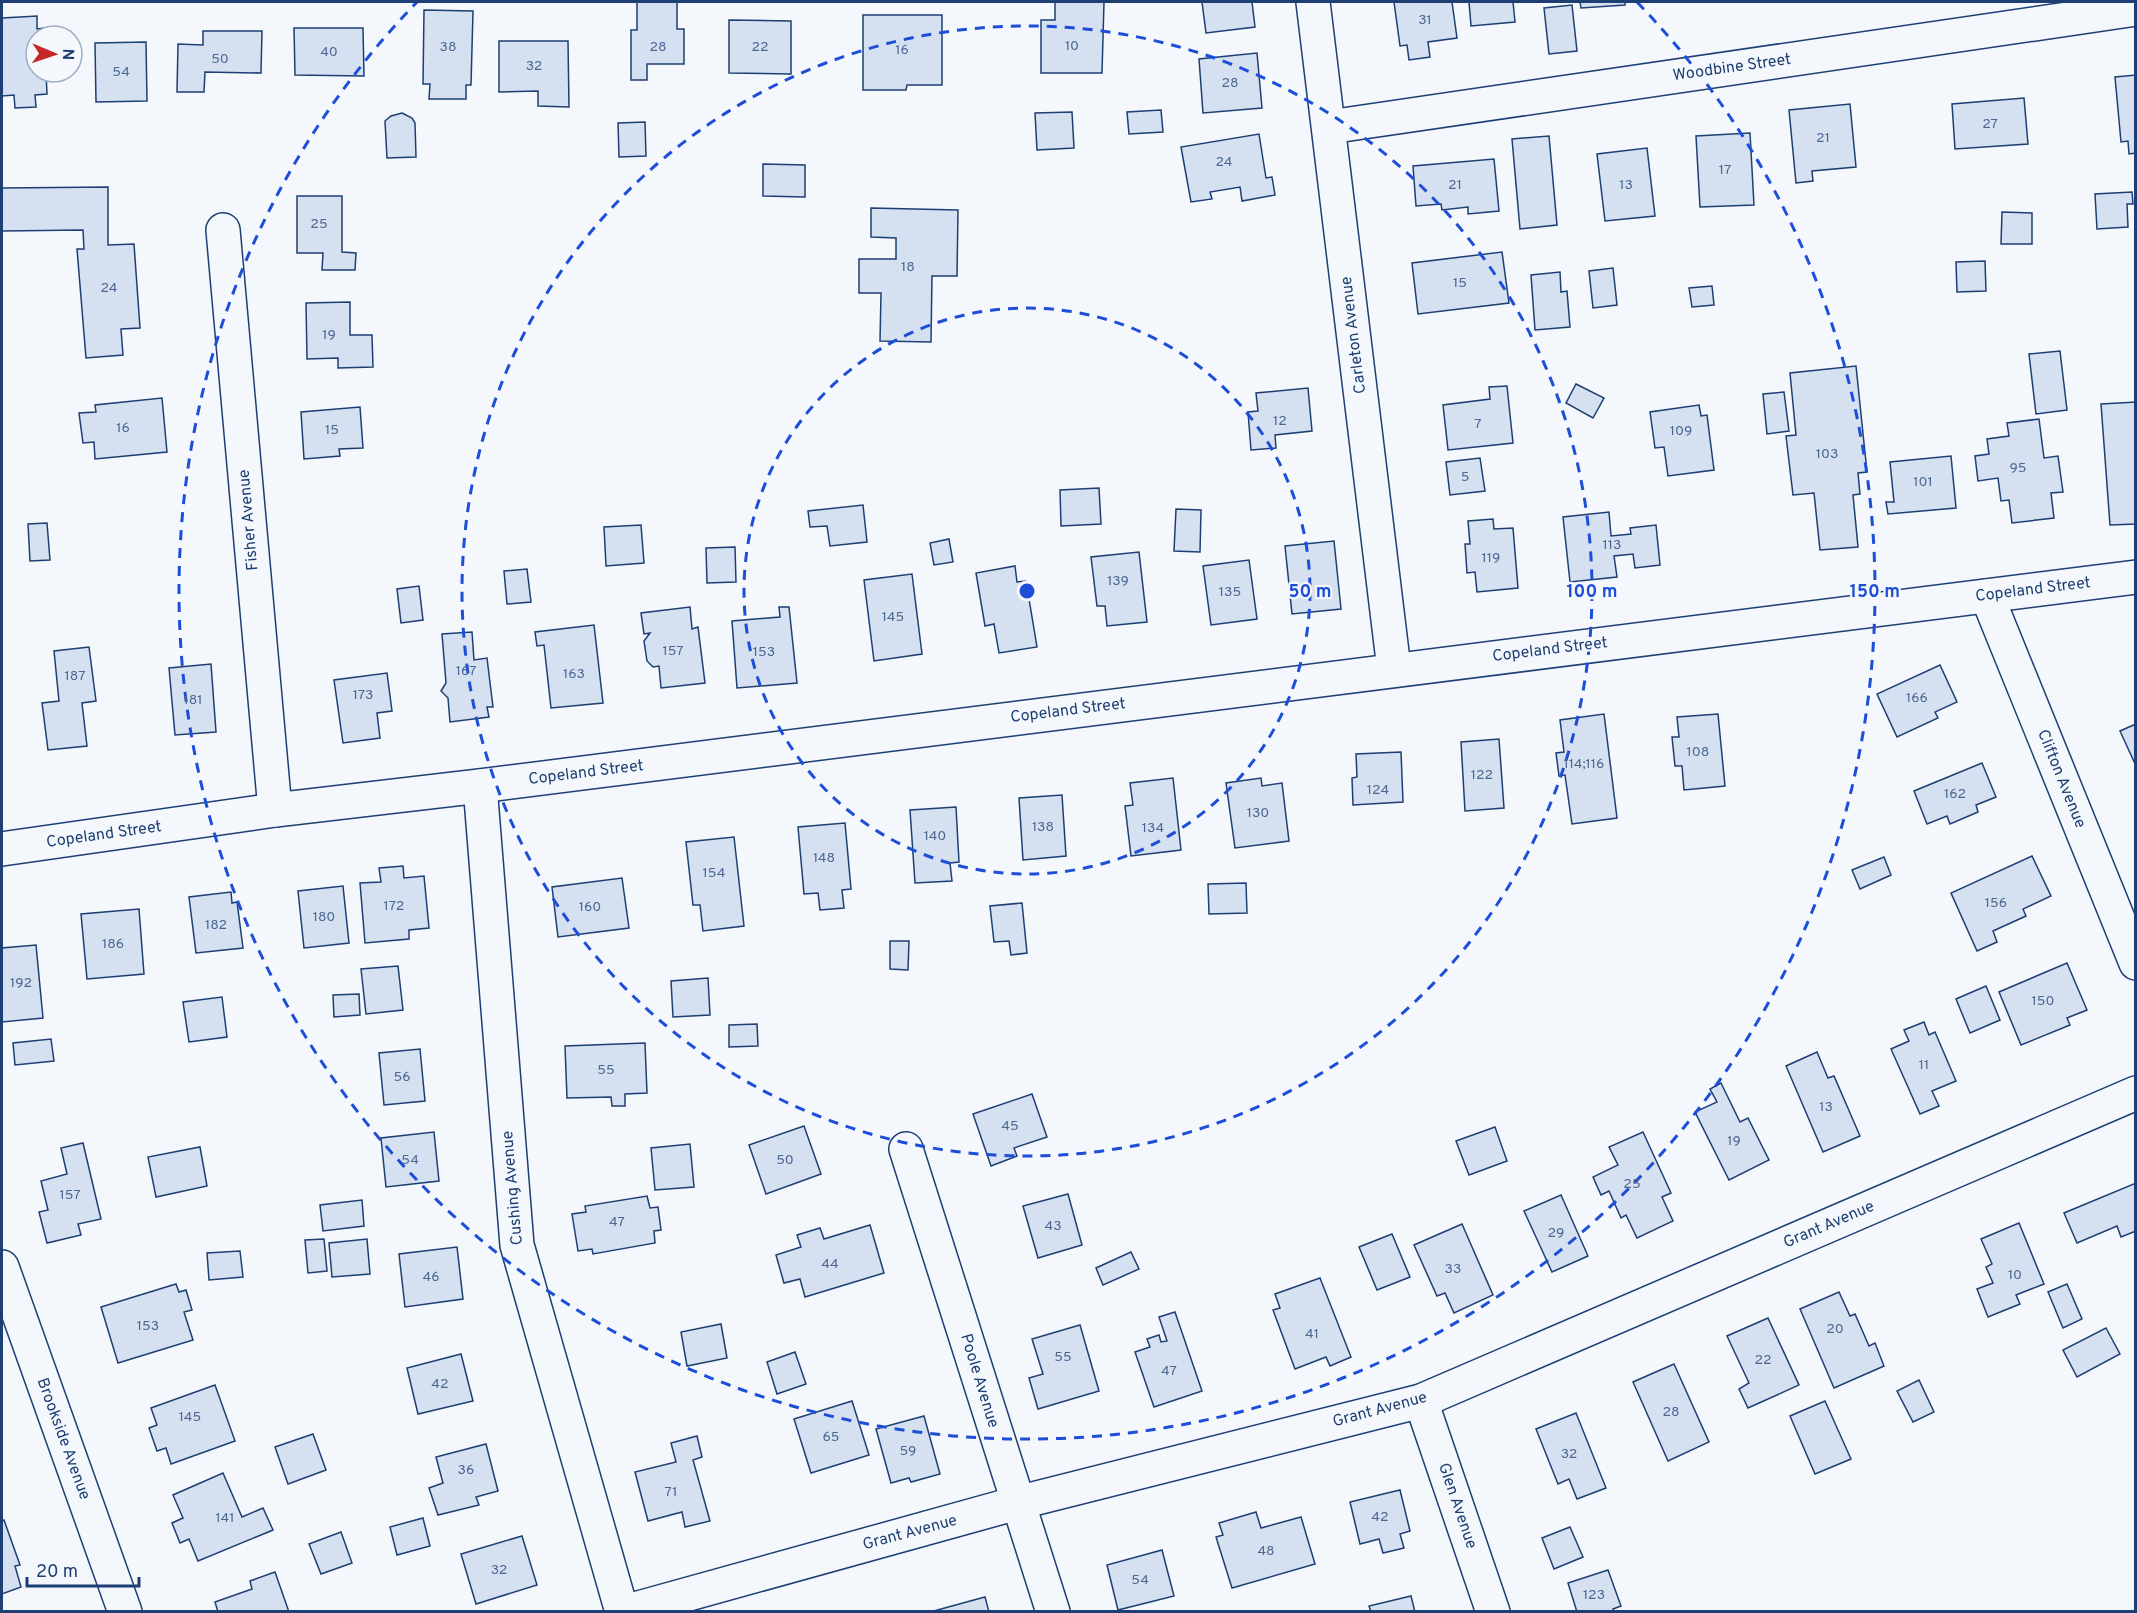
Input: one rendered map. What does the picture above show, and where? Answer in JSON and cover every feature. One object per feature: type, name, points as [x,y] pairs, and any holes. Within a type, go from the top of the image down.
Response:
[{"type":"street","name":"Carleton Avenue","points":[[1313,2],[1394,669]]},
{"type":"street","name":"Woodbine Street","points":[[1329,127],[2136,9]]},
{"type":"street","name":"Fisher Avenue","points":[[223,230],[275,810]]},
{"type":"street","name":"Copeland Street","points":[[2,849],[275,810],[2136,577]]},
{"type":"street","name":"Clifton Avenue","points":[[1987,596],[2136,963]]},
{"type":"street","name":"Cushing Avenue","points":[[480,786],[517,1245],[623,1611]]},
{"type":"street","name":"Grant Avenue","points":[[623,1611],[1017,1503],[1421,1401],[2136,1093]]},
{"type":"street","name":"Poole Avenue","points":[[906,1149],[1053,1611]]},
{"type":"street","name":"Brookside Avenue","points":[[2,1267],[126,1611]]},
{"type":"street","name":"Glen Avenue","points":[[1421,1401],[1493,1611]]},
{"type":"building","points":[[637,2],[677,2],[677,29],[684,29],[684,64],[647,64],[647,80],[631,80],[631,30],[637,30]]},
{"type":"building","points":[[1055,2],[1104,2],[1102,73],[1041,73],[1041,20],[1055,20]]},
{"type":"building","points":[[1202,2],[1252,2],[1255,27],[1206,33]]},
{"type":"building","points":[[1394,2],[1452,2],[1457,38],[1428,42],[1430,57],[1409,60],[1407,45],[1400,46]]},
{"type":"building","points":[[1469,2],[1513,2],[1515,22],[1471,26]]},
{"type":"building","points":[[1580,2],[1625,2],[1625,5],[1581,8]]},
{"type":"building","points":[[1572,5],[1577,51],[1549,54],[1544,8]]},
{"type":"building","points":[[424,10],[473,11],[471,85],[466,85],[466,99],[429,99],[430,84],[423,84]]},
{"type":"building","points":[[863,15],[942,15],[942,85],[907,85],[906,90],[863,90]]},
{"type":"building","points":[[37,16],[37,24],[24,24],[24,84],[47,84],[47,94],[35,95],[36,107],[15,108],[14,95],[2,96],[2,18]]},
{"type":"building","points":[[729,20],[791,21],[791,74],[729,73]]},
{"type":"building","points":[[294,28],[363,28],[364,76],[295,75]]},
{"type":"building","points":[[203,31],[262,31],[261,73],[205,72],[204,92],[177,92],[178,44],[203,45]]},
{"type":"building","points":[[499,41],[568,41],[569,107],[538,106],[538,91],[499,92]]},
{"type":"building","points":[[146,42],[147,101],[96,102],[95,43]]},
{"type":"building","points":[[1257,53],[1262,108],[1203,113],[1199,59]]},
{"type":"building","points":[[2136,75],[2136,153],[2129,154],[2128,141],[2121,142],[2115,77]]},
{"type":"building","points":[[2024,98],[2028,144],[1955,149],[1952,104]]},
{"type":"building","points":[[1850,104],[1856,167],[1812,171],[1813,181],[1796,183],[1789,110]]},
{"type":"building","points":[[1161,110],[1163,132],[1129,134],[1127,112]]},
{"type":"building","points":[[1072,112],[1074,148],[1037,150],[1035,113]]},
{"type":"building","points":[[402,113],[412,118],[415,123],[416,157],[387,158],[385,121],[391,116]]},
{"type":"building","points":[[645,122],[646,156],[619,157],[618,123]]},
{"type":"building","points":[[1750,133],[1754,205],[1700,207],[1696,136]]},
{"type":"building","points":[[1259,134],[1266,178],[1272,177],[1275,195],[1242,201],[1240,187],[1210,192],[1212,199],[1191,202],[1181,147]]},
{"type":"building","points":[[1549,136],[1557,225],[1520,229],[1512,139]]},
{"type":"building","points":[[1647,148],[1655,216],[1605,221],[1597,154]]},
{"type":"building","points":[[1494,159],[1499,211],[1468,214],[1468,207],[1442,210],[1441,204],[1416,206],[1413,166]]},
{"type":"building","points":[[763,164],[805,165],[805,197],[763,196]]},
{"type":"building","points":[[108,187],[108,245],[134,244],[140,328],[121,329],[123,355],[86,358],[77,249],[84,249],[83,230],[2,231],[2,188]]},
{"type":"building","points":[[2132,192],[2133,204],[2127,204],[2128,227],[2097,229],[2095,194]]},
{"type":"building","points":[[297,196],[342,196],[342,252],[356,253],[355,270],[322,270],[323,253],[297,253]]},
{"type":"building","points":[[871,208],[958,210],[957,276],[932,276],[931,342],[880,341],[881,293],[859,293],[859,259],[896,259],[896,238],[871,237]]},
{"type":"building","points":[[2002,212],[2032,213],[2032,244],[2001,244]]},
{"type":"building","points":[[1502,252],[1509,303],[1418,314],[1412,263]]},
{"type":"building","points":[[1985,261],[1986,291],[1957,292],[1956,262]]},
{"type":"building","points":[[1613,268],[1617,305],[1593,308],[1589,271]]},
{"type":"building","points":[[1560,272],[1561,292],[1567,291],[1570,327],[1535,330],[1531,275]]},
{"type":"building","points":[[1712,286],[1714,305],[1692,307],[1689,288]]},
{"type":"building","points":[[350,302],[350,335],[372,335],[373,367],[338,368],[338,358],[307,359],[306,303]]},
{"type":"building","points":[[2060,351],[2067,410],[2036,414],[2029,354]]},
{"type":"building","points":[[1856,366],[1867,472],[1858,473],[1860,494],[1853,495],[1858,547],[1820,550],[1814,493],[1793,495],[1786,436],[1796,435],[1790,373]]},
{"type":"building","points":[[1576,384],[1604,398],[1593,418],[1566,403]]},
{"type":"building","points":[[1507,386],[1513,443],[1448,450],[1443,405],[1490,399],[1489,387]]},
{"type":"building","points":[[1308,388],[1312,431],[1275,435],[1276,448],[1251,450],[1248,412],[1258,411],[1256,393]]},
{"type":"building","points":[[1784,392],[1789,431],[1767,434],[1763,394]]},
{"type":"building","points":[[162,398],[167,452],[95,459],[94,442],[83,443],[79,413],[96,412],[95,405]]},
{"type":"building","points":[[2136,402],[2136,524],[2110,525],[2101,404]]},
{"type":"building","points":[[1699,405],[1701,416],[1707,415],[1714,470],[1668,476],[1664,447],[1655,448],[1650,412]]},
{"type":"building","points":[[360,407],[363,448],[339,449],[340,456],[304,459],[301,412]]},
{"type":"building","points":[[2039,419],[2044,458],[2058,456],[2063,492],[2051,493],[2054,518],[2012,523],[2009,500],[2001,501],[1998,478],[1978,481],[1975,456],[1989,454],[1987,439],[2009,436],[2007,423]]},
{"type":"building","points":[[1951,456],[1956,508],[1888,514],[1886,502],[1894,502],[1890,462]]},
{"type":"building","points":[[1480,458],[1485,491],[1450,495],[1446,462]]},
{"type":"building","points":[[1099,488],[1101,524],[1061,526],[1060,490]]},
{"type":"building","points":[[863,505],[867,542],[830,546],[827,526],[810,527],[808,511]]},
{"type":"building","points":[[1176,509],[1201,510],[1200,552],[1174,551]]},
{"type":"building","points":[[1609,512],[1611,536],[1631,534],[1630,528],[1656,525],[1660,565],[1635,568],[1633,554],[1614,556],[1617,577],[1570,582],[1563,517]]},
{"type":"building","points":[[1493,519],[1494,529],[1513,528],[1518,588],[1477,592],[1475,572],[1467,573],[1465,544],[1470,544],[1468,521]]},
{"type":"building","points":[[47,523],[50,560],[30,561],[28,524]]},
{"type":"building","points":[[641,525],[644,563],[606,566],[604,527]]},
{"type":"building","points":[[949,539],[953,562],[934,565],[930,543]]},
{"type":"building","points":[[1334,541],[1341,609],[1292,614],[1285,546]]},
{"type":"building","points":[[735,547],[736,582],[707,583],[706,548]]},
{"type":"building","points":[[1139,552],[1147,622],[1107,626],[1105,606],[1097,606],[1091,557]]},
{"type":"building","points":[[1249,560],[1257,619],[1211,625],[1203,566]]},
{"type":"building","points":[[1015,566],[1017,582],[1026,581],[1037,647],[999,653],[994,624],[985,626],[976,573]]},
{"type":"building","points":[[527,569],[531,602],[507,604],[504,571]]},
{"type":"building","points":[[912,574],[922,654],[874,661],[864,580]]},
{"type":"building","points":[[419,586],[423,620],[401,623],[397,589]]},
{"type":"building","points":[[690,607],[692,629],[698,627],[705,683],[661,688],[659,666],[653,667],[647,661],[644,641],[650,633],[644,634],[641,613]]},
{"type":"building","points":[[779,607],[789,607],[797,683],[737,688],[732,621],[780,617]]},
{"type":"building","points":[[594,625],[603,703],[551,708],[544,645],[537,646],[535,632]]},
{"type":"building","points":[[472,632],[474,660],[487,658],[493,707],[487,707],[489,717],[450,722],[448,698],[441,691],[446,683],[442,634]]},
{"type":"building","points":[[89,647],[96,701],[82,703],[87,746],[48,750],[42,703],[59,701],[54,651]]},
{"type":"building","points":[[211,664],[216,732],[175,735],[169,668]]},
{"type":"building","points":[[1940,665],[1957,702],[1935,712],[1938,718],[1897,737],[1877,694]]},
{"type":"building","points":[[387,673],[392,711],[377,713],[380,738],[343,743],[334,680]]},
{"type":"building","points":[[1604,714],[1617,818],[1572,824],[1565,775],[1559,776],[1556,753],[1564,752],[1560,720]]},
{"type":"building","points":[[1718,714],[1725,786],[1684,790],[1682,766],[1675,766],[1672,737],[1679,737],[1677,717]]},
{"type":"building","points":[[2136,724],[2136,766],[2120,731]]},
{"type":"building","points":[[1499,739],[1504,808],[1465,811],[1461,742]]},
{"type":"building","points":[[1401,752],[1403,802],[1353,805],[1352,778],[1357,777],[1356,754]]},
{"type":"building","points":[[1982,763],[1996,797],[1976,805],[1978,812],[1950,824],[1947,816],[1927,824],[1914,791]]},
{"type":"building","points":[[1173,778],[1181,850],[1131,856],[1125,806],[1133,805],[1130,783]]},
{"type":"building","points":[[1261,778],[1262,786],[1282,783],[1289,841],[1235,848],[1226,783]]},
{"type":"building","points":[[1062,795],[1066,856],[1023,860],[1019,798]]},
{"type":"building","points":[[956,807],[959,862],[950,863],[952,881],[915,883],[910,810]]},
{"type":"building","points":[[845,823],[851,889],[842,890],[844,908],[820,910],[818,893],[804,894],[798,827]]},
{"type":"building","points":[[734,837],[744,926],[703,931],[700,905],[693,905],[686,842]]},
{"type":"building","points":[[2032,856],[2051,896],[2023,909],[2026,916],[1993,931],[1997,942],[1977,951],[1951,893]]},
{"type":"building","points":[[1884,857],[1891,875],[1860,889],[1852,870]]},
{"type":"building","points":[[403,866],[404,878],[424,876],[429,928],[409,930],[409,939],[365,943],[360,883],[381,882],[379,868]]},
{"type":"building","points":[[622,878],[629,928],[558,937],[552,887]]},
{"type":"building","points":[[1246,883],[1247,913],[1209,914],[1208,884]]},
{"type":"building","points":[[343,886],[349,943],[304,948],[298,891]]},
{"type":"building","points":[[231,892],[232,903],[237,902],[243,948],[196,953],[189,897]]},
{"type":"building","points":[[1022,903],[1027,953],[1011,955],[1009,941],[994,942],[990,906]]},
{"type":"building","points":[[139,909],[144,974],[87,979],[81,914]]},
{"type":"building","points":[[890,941],[909,941],[908,970],[890,969]]},
{"type":"building","points":[[36,945],[43,1018],[2,1022],[2,948]]},
{"type":"building","points":[[2067,963],[2087,1010],[2067,1018],[2070,1025],[2021,1045],[1999,992]]},
{"type":"building","points":[[398,966],[403,1010],[366,1014],[361,969]]},
{"type":"building","points":[[708,978],[710,1015],[673,1017],[671,981]]},
{"type":"building","points":[[1986,986],[2000,1020],[1970,1033],[1956,999]]},
{"type":"building","points":[[359,994],[360,1015],[334,1017],[333,995]]},
{"type":"building","points":[[222,997],[227,1037],[189,1042],[183,1002]]},
{"type":"building","points":[[1924,1022],[1929,1035],[1935,1032],[1956,1081],[1932,1091],[1939,1106],[1920,1114],[1891,1049],[1909,1041],[1904,1030]]},
{"type":"building","points":[[757,1024],[758,1046],[729,1047],[729,1025]]},
{"type":"building","points":[[51,1039],[54,1061],[15,1065],[13,1043]]},
{"type":"building","points":[[645,1043],[647,1093],[625,1094],[625,1106],[612,1106],[611,1097],[567,1098],[565,1046]]},
{"type":"building","points":[[420,1049],[425,1101],[384,1105],[379,1053]]},
{"type":"building","points":[[1817,1052],[1828,1078],[1834,1076],[1860,1136],[1823,1152],[1786,1066]]},
{"type":"building","points":[[1721,1083],[1740,1122],[1748,1118],[1769,1160],[1729,1180],[1695,1112],[1717,1102],[1710,1089]]},
{"type":"building","points":[[1032,1094],[1047,1137],[1014,1148],[1017,1156],[991,1166],[973,1114]]},
{"type":"building","points":[[804,1126],[821,1174],[766,1194],[749,1145]]},
{"type":"building","points":[[1495,1127],[1507,1161],[1469,1175],[1456,1141]]},
{"type":"building","points":[[434,1132],[439,1181],[386,1187],[381,1138]]},
{"type":"building","points":[[1643,1132],[1671,1193],[1662,1197],[1673,1221],[1637,1238],[1626,1215],[1621,1218],[1609,1191],[1601,1195],[1593,1177],[1618,1165],[1609,1147]]},
{"type":"building","points":[[83,1143],[101,1219],[78,1224],[81,1235],[47,1243],[39,1212],[48,1210],[41,1181],[67,1174],[61,1148]]},
{"type":"building","points":[[690,1144],[694,1187],[655,1190],[651,1148]]},
{"type":"building","points":[[200,1147],[207,1186],[156,1197],[148,1157]]},
{"type":"building","points":[[2136,1183],[2136,1231],[2121,1237],[2117,1226],[2077,1243],[2064,1213]]},
{"type":"building","points":[[1068,1194],[1082,1245],[1038,1258],[1023,1206]]},
{"type":"building","points":[[1561,1195],[1588,1256],[1552,1272],[1524,1211]]},
{"type":"building","points":[[647,1196],[650,1208],[658,1207],[661,1230],[654,1231],[655,1243],[593,1254],[592,1249],[578,1251],[572,1214],[586,1212],[585,1206]]},
{"type":"building","points":[[362,1200],[364,1226],[323,1231],[320,1205]]},
{"type":"building","points":[[2019,1223],[2044,1284],[2016,1295],[2020,1304],[1988,1317],[1977,1289],[1993,1283],[1986,1267],[1992,1264],[1981,1239]]},
{"type":"building","points":[[1462,1224],[1493,1295],[1454,1313],[1445,1293],[1437,1296],[1414,1245]]},
{"type":"building","points":[[870,1225],[884,1273],[805,1297],[800,1279],[784,1283],[776,1255],[801,1247],[797,1235],[820,1228],[824,1239]]},
{"type":"building","points":[[1392,1234],[1410,1277],[1377,1290],[1359,1247]]},
{"type":"building","points":[[324,1239],[327,1271],[308,1273],[305,1240]]},
{"type":"building","points":[[367,1239],[370,1274],[332,1277],[329,1243]]},
{"type":"building","points":[[457,1247],[463,1299],[405,1307],[399,1254]]},
{"type":"building","points":[[240,1251],[243,1277],[209,1280],[207,1253]]},
{"type":"building","points":[[1131,1252],[1139,1269],[1103,1285],[1096,1268]]},
{"type":"building","points":[[1320,1278],[1351,1357],[1330,1366],[1326,1357],[1295,1369],[1273,1310],[1280,1308],[1275,1294]]},
{"type":"building","points":[[176,1284],[179,1292],[186,1290],[192,1310],[184,1312],[193,1340],[118,1363],[101,1307]]},
{"type":"building","points":[[2067,1284],[2082,1319],[2063,1328],[2048,1292]]},
{"type":"building","points":[[1839,1292],[1850,1316],[1855,1314],[1869,1346],[1875,1343],[1884,1366],[1834,1388],[1800,1309]]},
{"type":"building","points":[[1175,1312],[1202,1391],[1154,1407],[1135,1352],[1150,1347],[1147,1339],[1159,1335],[1161,1342],[1167,1341],[1159,1317]]},
{"type":"building","points":[[1768,1318],[1799,1385],[1748,1408],[1739,1389],[1749,1383],[1727,1336]]},
{"type":"building","points":[[721,1324],[727,1358],[687,1366],[681,1332]]},
{"type":"building","points":[[1080,1325],[1099,1391],[1038,1409],[1029,1378],[1043,1374],[1032,1339]]},
{"type":"building","points":[[2106,1328],[2120,1354],[2077,1377],[2063,1350]]},
{"type":"building","points":[[795,1352],[806,1384],[777,1394],[767,1362]]},
{"type":"building","points":[[461,1354],[473,1401],[418,1414],[407,1368]]},
{"type":"building","points":[[1674,1364],[1709,1442],[1668,1461],[1633,1382]]},
{"type":"building","points":[[1919,1380],[1934,1412],[1913,1422],[1897,1391]]},
{"type":"building","points":[[215,1385],[235,1441],[171,1464],[166,1448],[157,1451],[149,1428],[157,1425],[151,1408]]},
{"type":"building","points":[[852,1401],[869,1455],[811,1473],[794,1419]]},
{"type":"building","points":[[1825,1401],[1851,1459],[1815,1474],[1790,1416]]},
{"type":"building","points":[[1576,1413],[1606,1488],[1577,1499],[1569,1479],[1558,1484],[1536,1429]]},
{"type":"building","points":[[924,1416],[940,1474],[911,1482],[909,1478],[891,1483],[876,1429]]},
{"type":"building","points":[[313,1434],[326,1470],[288,1484],[275,1447]]},
{"type":"building","points":[[697,1436],[702,1457],[693,1460],[710,1521],[685,1527],[682,1512],[648,1521],[635,1472],[676,1462],[671,1443]]},
{"type":"building","points":[[486,1444],[498,1491],[476,1497],[479,1505],[438,1515],[429,1488],[443,1483],[436,1457]]},
{"type":"building","points":[[223,1473],[242,1517],[263,1508],[273,1530],[198,1561],[189,1539],[180,1543],[172,1523],[183,1518],[173,1495]]},
{"type":"building","points":[[1400,1490],[1410,1531],[1400,1534],[1404,1548],[1383,1553],[1379,1539],[1360,1544],[1350,1502]]},
{"type":"building","points":[[1256,1512],[1261,1528],[1301,1517],[1315,1564],[1232,1588],[1216,1537],[1223,1535],[1219,1523]]},
{"type":"building","points":[[423,1518],[430,1546],[397,1555],[390,1527]]},
{"type":"building","points":[[4,1520],[20,1565],[15,1566],[21,1587],[2,1594],[2,1521]]},
{"type":"building","points":[[1570,1527],[1583,1557],[1554,1569],[1542,1538]]},
{"type":"building","points":[[341,1532],[352,1563],[321,1574],[309,1544]]},
{"type":"building","points":[[522,1536],[537,1585],[476,1604],[461,1554]]},
{"type":"building","points":[[1162,1550],[1174,1596],[1118,1610],[1107,1565]]},
{"type":"building","points":[[1608,1570],[1621,1606],[1613,1609],[1614,1612],[1577,1612],[1568,1583]]},
{"type":"building","points":[[275,1572],[289,1612],[218,1612],[215,1602],[252,1589],[250,1581]]},
{"type":"building","points":[[1411,1596],[1415,1612],[1371,1612],[1369,1606]]},
{"type":"building","points":[[985,1597],[989,1612],[930,1612]]}]
